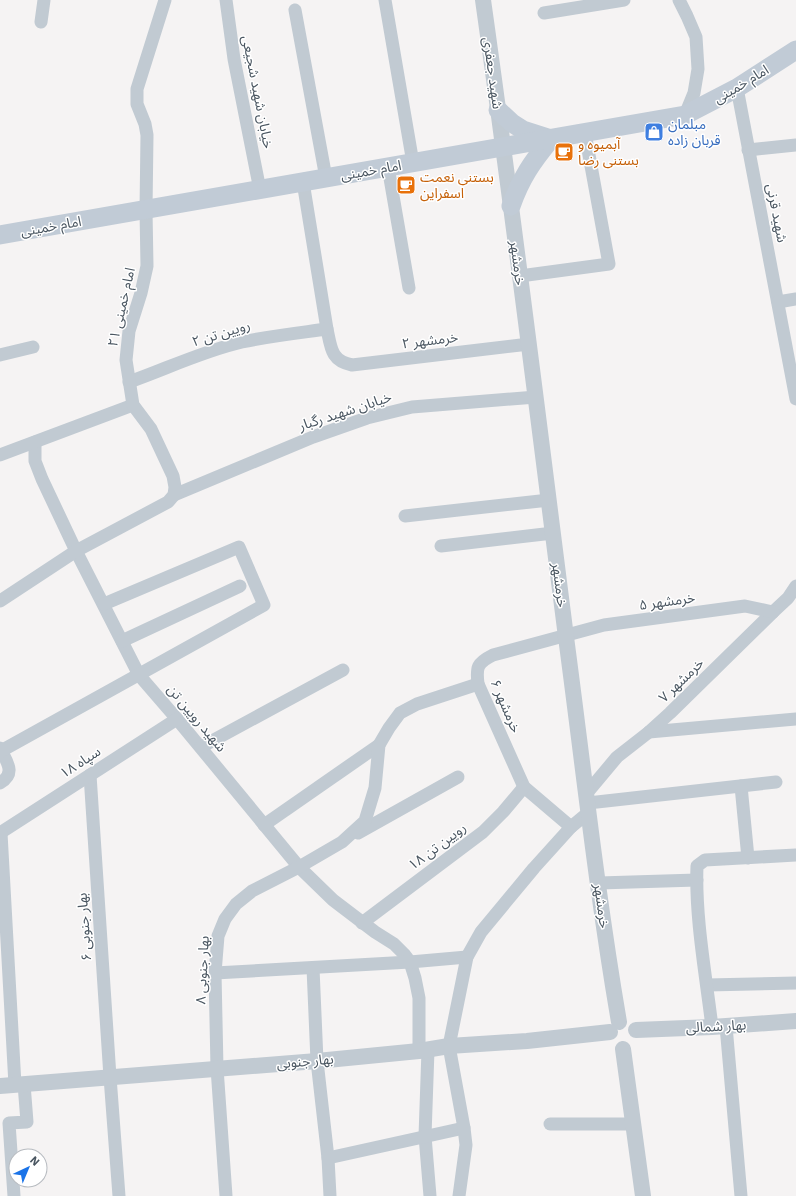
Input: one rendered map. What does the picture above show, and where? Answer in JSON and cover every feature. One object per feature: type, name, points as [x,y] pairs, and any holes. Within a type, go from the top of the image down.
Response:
[{"type":"main road","name":"امام خمینی","points":[[0,235],[685,115],[736,88],[796,50]]},
{"type":"main road","points":[[498,110],[512,123],[523,130],[551,139],[525,172],[511,206]]},
{"type":"street","points":[[42,22],[44,0]]},
{"type":"street","name":"امام خمینی ۲۱","points":[[165,0],[137,89],[137,104],[145,124],[147,135],[147,266],[141,293],[129,331],[126,360],[133,405],[151,429],[173,476],[176,487],[174,495]]},
{"type":"street","name":"خیابان شهید شجیعی","points":[[226,0],[234,59],[260,190]]},
{"type":"street","points":[[385,0],[413,163]]},
{"type":"street","name":"شهید جعفری","points":[[483,0],[503,147]]},
{"type":"street","points":[[544,13],[624,0]]},
{"type":"street","points":[[679,0],[688,16],[696,37],[698,69],[694,92],[685,115]]},
{"type":"street","points":[[295,10],[326,178]]},
{"type":"street","name":"شهید قرنی","points":[[736,88],[778,302],[791,347],[796,399]]},
{"type":"street","points":[[520,276],[609,264],[585,133]]},
{"type":"street","points":[[748,150],[796,145]]},
{"type":"street","name":"خرمشهر","points":[[503,147],[611,976],[614,1027]]},
{"type":"street","points":[[388,167],[409,288]]},
{"type":"street","points":[[303,182],[326,329]]},
{"type":"street","points":[[778,302],[796,299]]},
{"type":"street","name":"خرمشهر ۲","points":[[326,329],[331,349],[337,359],[344,364],[352,366],[529,344]]},
{"type":"street","name":"رویین تن ۲","points":[[129,382],[240,343],[272,336],[326,329]]},
{"type":"street","points":[[0,355],[33,347]]},
{"type":"street","name":"خیابان شهید رگبار","points":[[0,601],[76,551],[168,502],[174,495],[313,437],[367,418],[412,407],[536,397]]},
{"type":"street","points":[[0,455],[133,405]]},
{"type":"street","name":"شهید رویین تن","points":[[35,442],[35,461],[42,478],[76,551],[139,675],[201,747],[299,867],[333,900],[394,944],[410,962]]},
{"type":"street","points":[[405,516],[549,500]]},
{"type":"street","points":[[440,546],[553,532]]},
{"type":"street","points":[[0,783],[8,776],[10,770],[1,749],[139,675],[264,605],[239,547],[104,604]]},
{"type":"street","points":[[122,641],[240,586]]},
{"type":"street","name":"خرمشهر ۷","points":[[449,1046],[467,957],[481,932],[534,868],[571,828],[617,757],[649,732],[670,713],[788,598],[796,586]]},
{"type":"street","name":"خرمشهر ۵","points":[[566,635],[604,625],[745,606],[773,612]]},
{"type":"street","name":"خرمشهر ۶","points":[[566,635],[493,655],[478,665],[477,673],[478,684],[524,787],[571,828]]},
{"type":"street","points":[[201,747],[343,670]]},
{"type":"street","points":[[264,825],[379,745],[400,713],[416,704],[478,684]]},
{"type":"street","name":"سپاه ۱۸","points":[[0,833],[177,719]]},
{"type":"street","points":[[649,732],[796,719]]},
{"type":"street","points":[[342,842],[365,821],[375,788],[379,745]]},
{"type":"street","name":"بهار جنوبی ۶","points":[[90,775],[119,1196]]},
{"type":"street","points":[[342,842],[458,777]]},
{"type":"street","points":[[588,803],[776,782]]},
{"type":"street","points":[[741,786],[748,858]]},
{"type":"street","name":"رویین تن ۱۸","points":[[362,922],[483,832],[503,812],[524,787]]},
{"type":"street","points":[[0,833],[13,1085],[27,1122],[9,1123],[14,1196]]},
{"type":"street","name":"بهار جنوبی ۸","points":[[226,1196],[217,1068],[215,973],[218,936],[225,919],[236,904],[252,891],[299,867],[342,842]]},
{"type":"street","points":[[741,1196],[719,1026],[707,985],[702,940],[697,866],[705,860],[796,855]]},
{"type":"street","points":[[598,883],[697,880]]},
{"type":"street","points":[[215,973],[410,962],[467,957]]},
{"type":"street","points":[[410,962],[419,998],[423,1050],[425,1136],[430,1196]]},
{"type":"street","points":[[313,968],[317,1061],[328,1158],[330,1196]]},
{"type":"street","points":[[707,985],[796,982]]},
{"type":"street","name":"بهار شمالی","points":[[636,1030],[796,1021]]},
{"type":"street","points":[[629,1022],[636,1030],[636,1041],[628,1048],[623,1049],[612,1043],[610,1038],[614,1027],[629,1022]]},
{"type":"street","name":"بهار جنوبی","points":[[13,1085],[317,1061],[449,1046],[527,1041],[614,1027]]},
{"type":"street","points":[[449,1046],[466,1145],[459,1196]]},
{"type":"street","points":[[623,1049],[643,1196]]},
{"type":"street","points":[[550,1124],[632,1124]]},
{"type":"street","points":[[328,1158],[464,1128]]},
{"type":"place","name":"مبلمان قربان زاده","points":[[654,132]]},
{"type":"place","name":"آبمیوه و بستنی رضا","points":[[564,152]]},
{"type":"place","name":"بستنی نعمت اسفراین","points":[[406,185]]}]
